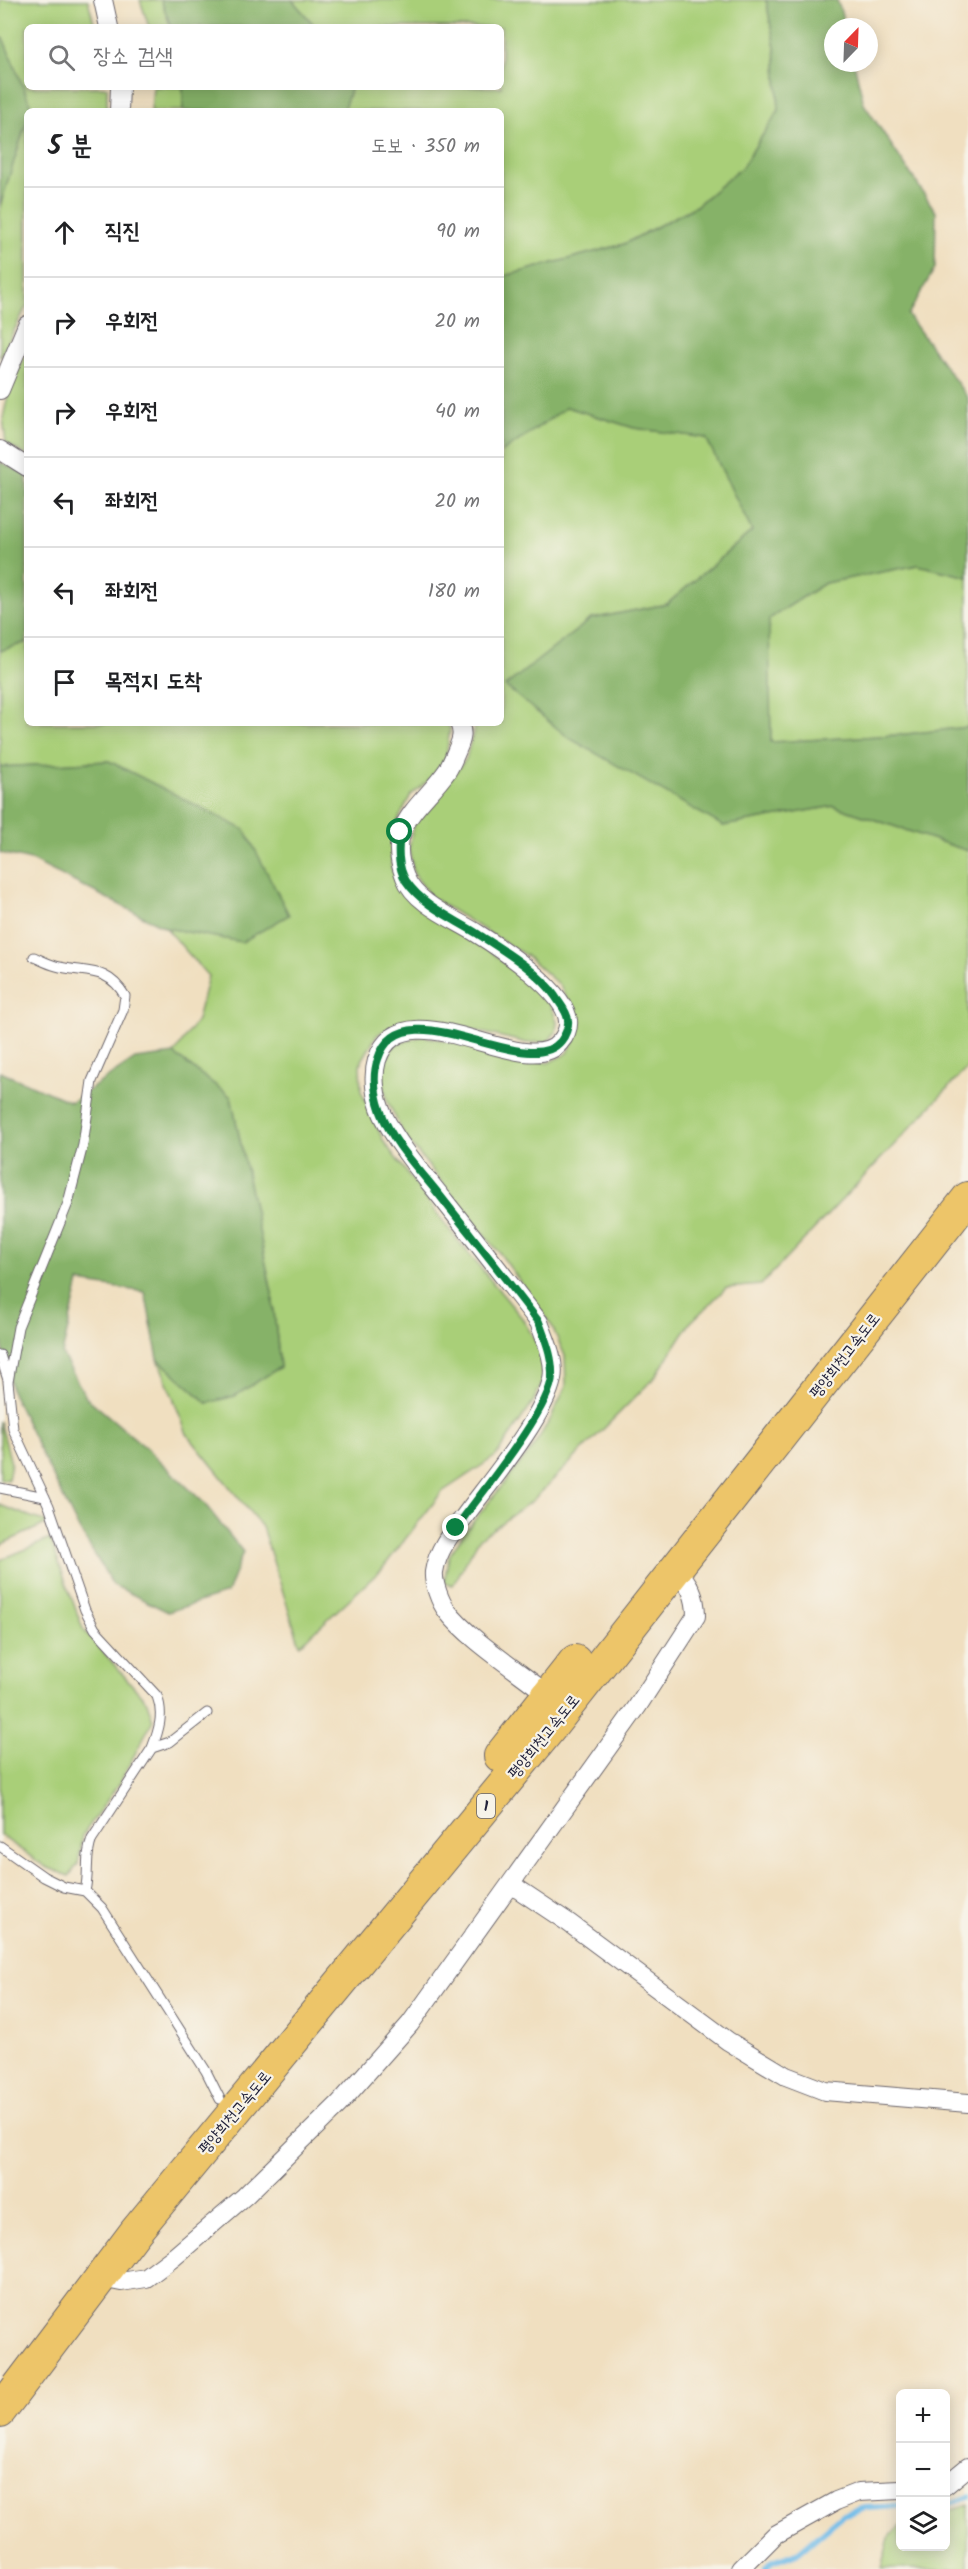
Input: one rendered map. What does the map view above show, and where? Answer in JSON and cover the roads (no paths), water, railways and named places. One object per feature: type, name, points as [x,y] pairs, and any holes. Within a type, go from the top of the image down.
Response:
[{"type":"highway","name":"평양희천고속도로","points":[[0,2385],[220,2099],[968,1174]]},
{"type":"highway","name":"평양희천고속도로","points":[[0,2411],[136,2231],[548,1731],[968,1198]]},
{"type":"street","points":[[103,0],[108,24]]},
{"type":"street","points":[[119,108],[120,90]]},
{"type":"street","points":[[0,390],[24,332]]},
{"type":"street","points":[[0,450],[24,465]]},
{"type":"street","points":[[460,726],[462,739],[447,771],[411,812],[400,832],[398,853],[405,879],[428,905],[479,934],[548,985],[564,1009],[568,1021],[565,1036],[555,1049],[537,1053],[435,1031],[411,1029],[394,1037],[381,1048],[375,1066],[374,1082],[382,1113],[403,1149],[539,1322],[550,1352],[552,1378],[545,1399],[517,1445],[442,1547],[434,1573],[438,1592],[446,1610],[469,1632],[548,1695]]},
{"type":"street","points":[[100,2278],[121,2282],[146,2278],[174,2257],[245,2196],[339,2104],[410,2024],[638,1707],[696,1616],[696,1601],[692,1590],[676,1568]]},
{"type":"street","points":[[512,1885],[568,1923],[728,2041],[786,2076],[825,2091],[968,2103]]},
{"type":"street","points":[[950,2481],[968,2467]]},
{"type":"street","points":[[741,2569],[775,2535],[836,2501],[859,2492],[896,2490]]},
{"type":"lane","points":[[8,1382],[18,1326],[68,1203],[83,1145],[92,1082],[123,1010],[125,996],[117,982],[102,974],[56,966],[34,957]]},
{"type":"lane","points":[[0,1354],[8,1382],[13,1429],[45,1497],[85,1611],[95,1629],[157,1696],[162,1709],[159,1731],[152,1748],[92,1839],[86,1854],[85,1891]]},
{"type":"lane","points":[[0,1488],[45,1497]]},
{"type":"lane","points":[[152,1748],[170,1742],[207,1713]]},
{"type":"lane","points":[[0,1846],[44,1877],[64,1887],[85,1891],[102,1908],[206,2071],[220,2099]]},
{"type":"waterway","points":[[950,2504],[968,2497]]},
{"type":"waterway","points":[[765,2569],[773,2562],[799,2552],[844,2514],[866,2508],[896,2506]]}]
